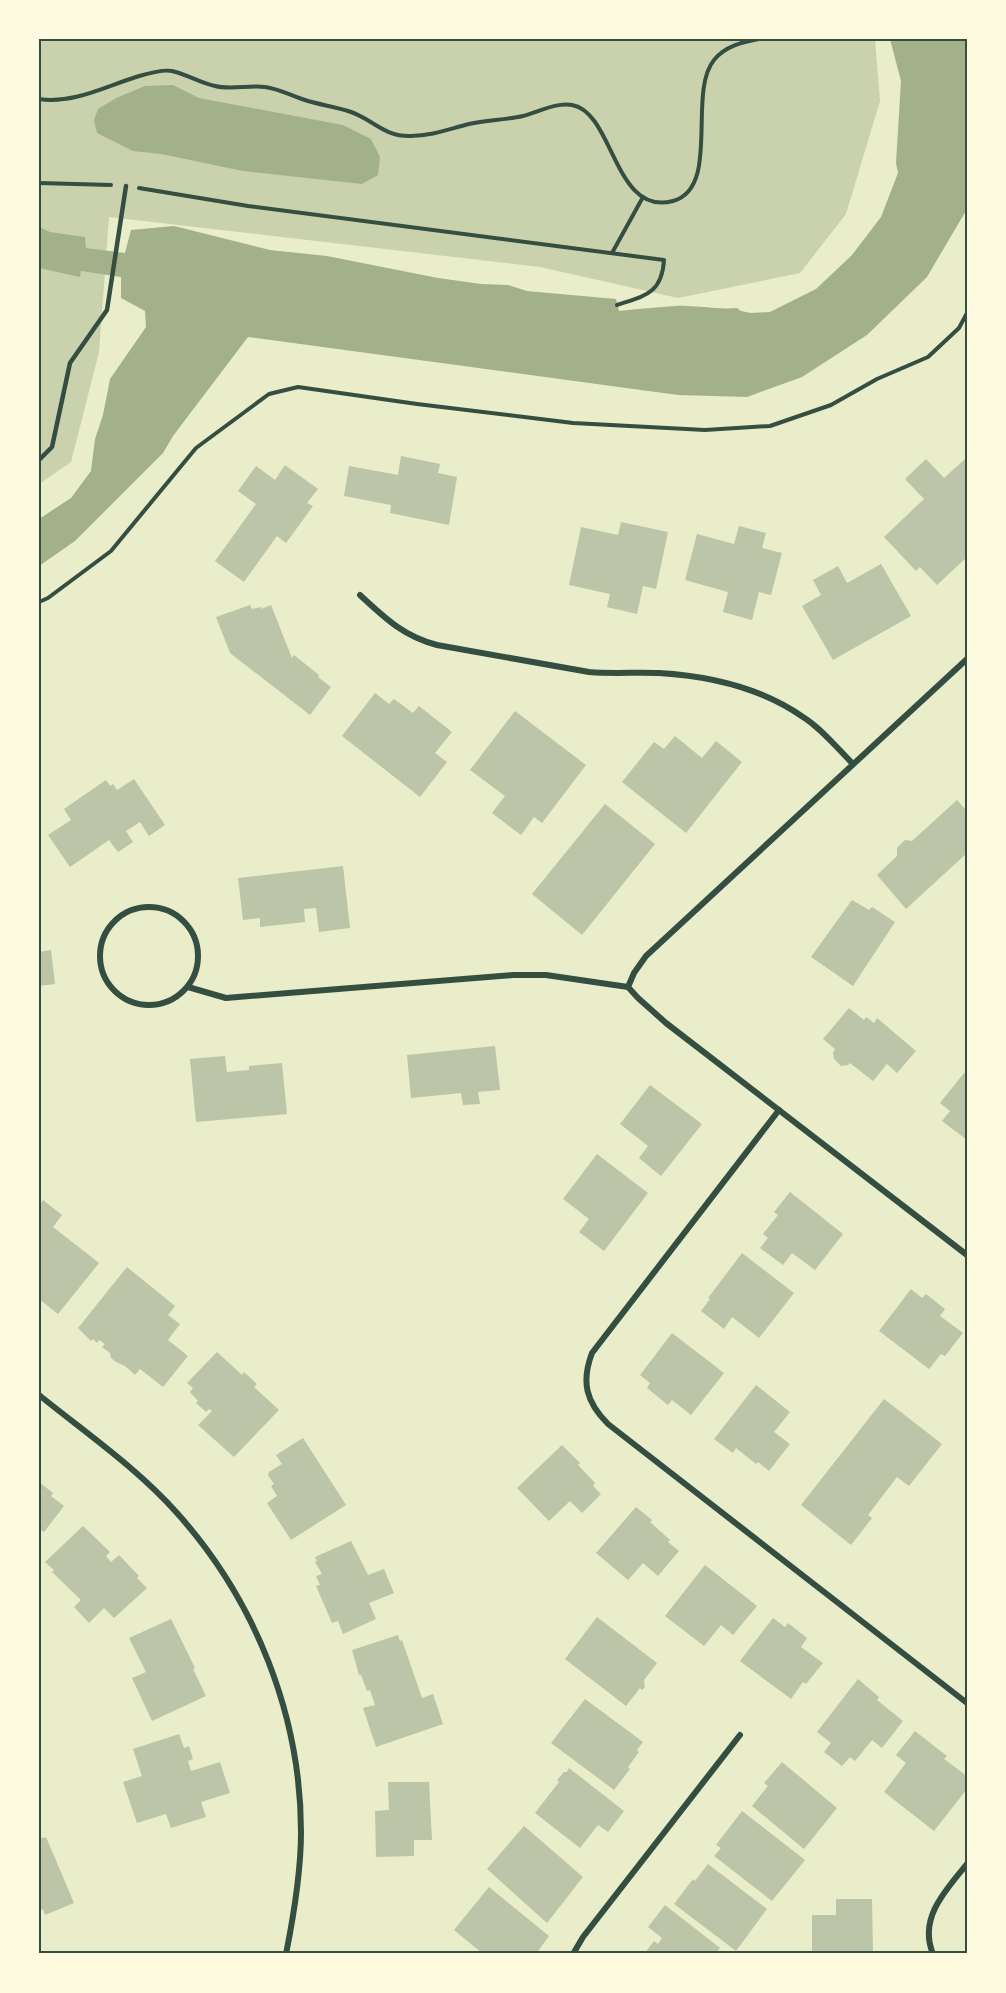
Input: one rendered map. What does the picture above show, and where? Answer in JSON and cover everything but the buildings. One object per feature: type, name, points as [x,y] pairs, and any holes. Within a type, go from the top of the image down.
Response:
[{"type":"street","points":[[360,595],[398,629],[410,636],[437,645],[590,672],[686,675],[734,684],[782,704],[804,717],[853,764]]},
{"type":"street","points":[[628,987],[634,973],[646,956],[967,659]]},
{"type":"street","points":[[143,907],[163,909],[180,918],[192,933],[198,951],[196,970],[188,987],[173,999],[155,1005],[136,1004],[119,995],[106,981],[100,962],[102,943],[110,926],[125,913],[143,907]]},
{"type":"street","points":[[188,987],[226,998],[513,975],[546,975],[628,987],[666,1023],[967,1255]]},
{"type":"street","points":[[779,1110],[592,1353],[586,1374],[589,1395],[608,1424],[967,1703]]},
{"type":"street","points":[[39,1395],[119,1459],[177,1512],[224,1574],[261,1643],[276,1679],[287,1717],[295,1755],[299,1793],[301,1832],[299,1871],[286,1954]]},
{"type":"street","points":[[573,1954],[583,1937],[740,1735]]},
{"type":"street","points":[[933,1954],[928,1938],[930,1918],[934,1908],[967,1864]]},
{"type":"lane","points":[[39,460],[52,447],[69,363],[107,310],[126,186]]},
{"type":"path","points":[[39,99],[68,99],[149,73],[170,70],[197,82],[218,87],[266,87],[358,114],[378,128],[394,134],[410,136],[449,131],[469,124],[520,117],[555,106],[572,105],[589,113],[599,125],[617,167],[643,197],[659,203],[685,196],[694,185],[699,170],[706,74],[714,59],[729,47],[759,39]]},
{"type":"path","points":[[39,183],[126,186],[248,206],[664,260],[664,269],[658,284],[649,294],[617,305]]},
{"type":"path","points":[[612,253],[643,197]]},
{"type":"path","points":[[39,602],[48,598],[111,551],[196,448],[269,394],[298,387],[573,423],[705,430],[770,426],[831,405],[877,379],[928,357],[959,328],[967,314]]},
{"type":"shaded area","points":[[39,39],[875,39],[880,101],[846,214],[800,273],[678,298],[540,267],[109,217],[99,352],[71,462],[39,484]]},
{"type":"shaded area","points":[[890,39],[967,39],[967,209],[927,277],[867,335],[802,377],[747,397],[678,395],[248,337],[173,436],[163,453],[75,541],[39,566],[39,519],[71,498],[91,471],[95,439],[103,415],[110,379],[146,327],[145,311],[121,298],[121,277],[81,271],[80,277],[39,268],[39,227],[50,232],[85,237],[86,248],[125,253],[131,230],[174,226],[270,250],[327,256],[438,278],[508,285],[527,291],[616,299],[619,311],[684,306],[737,308],[751,313],[770,312],[816,289],[852,255],[881,217],[898,173],[896,163],[901,81]]},
{"type":"shaded area","points":[[173,85],[199,98],[343,125],[371,139],[380,157],[378,175],[362,184],[243,171],[161,154],[133,151],[97,133],[94,120],[98,109],[116,98],[145,86]]}]
